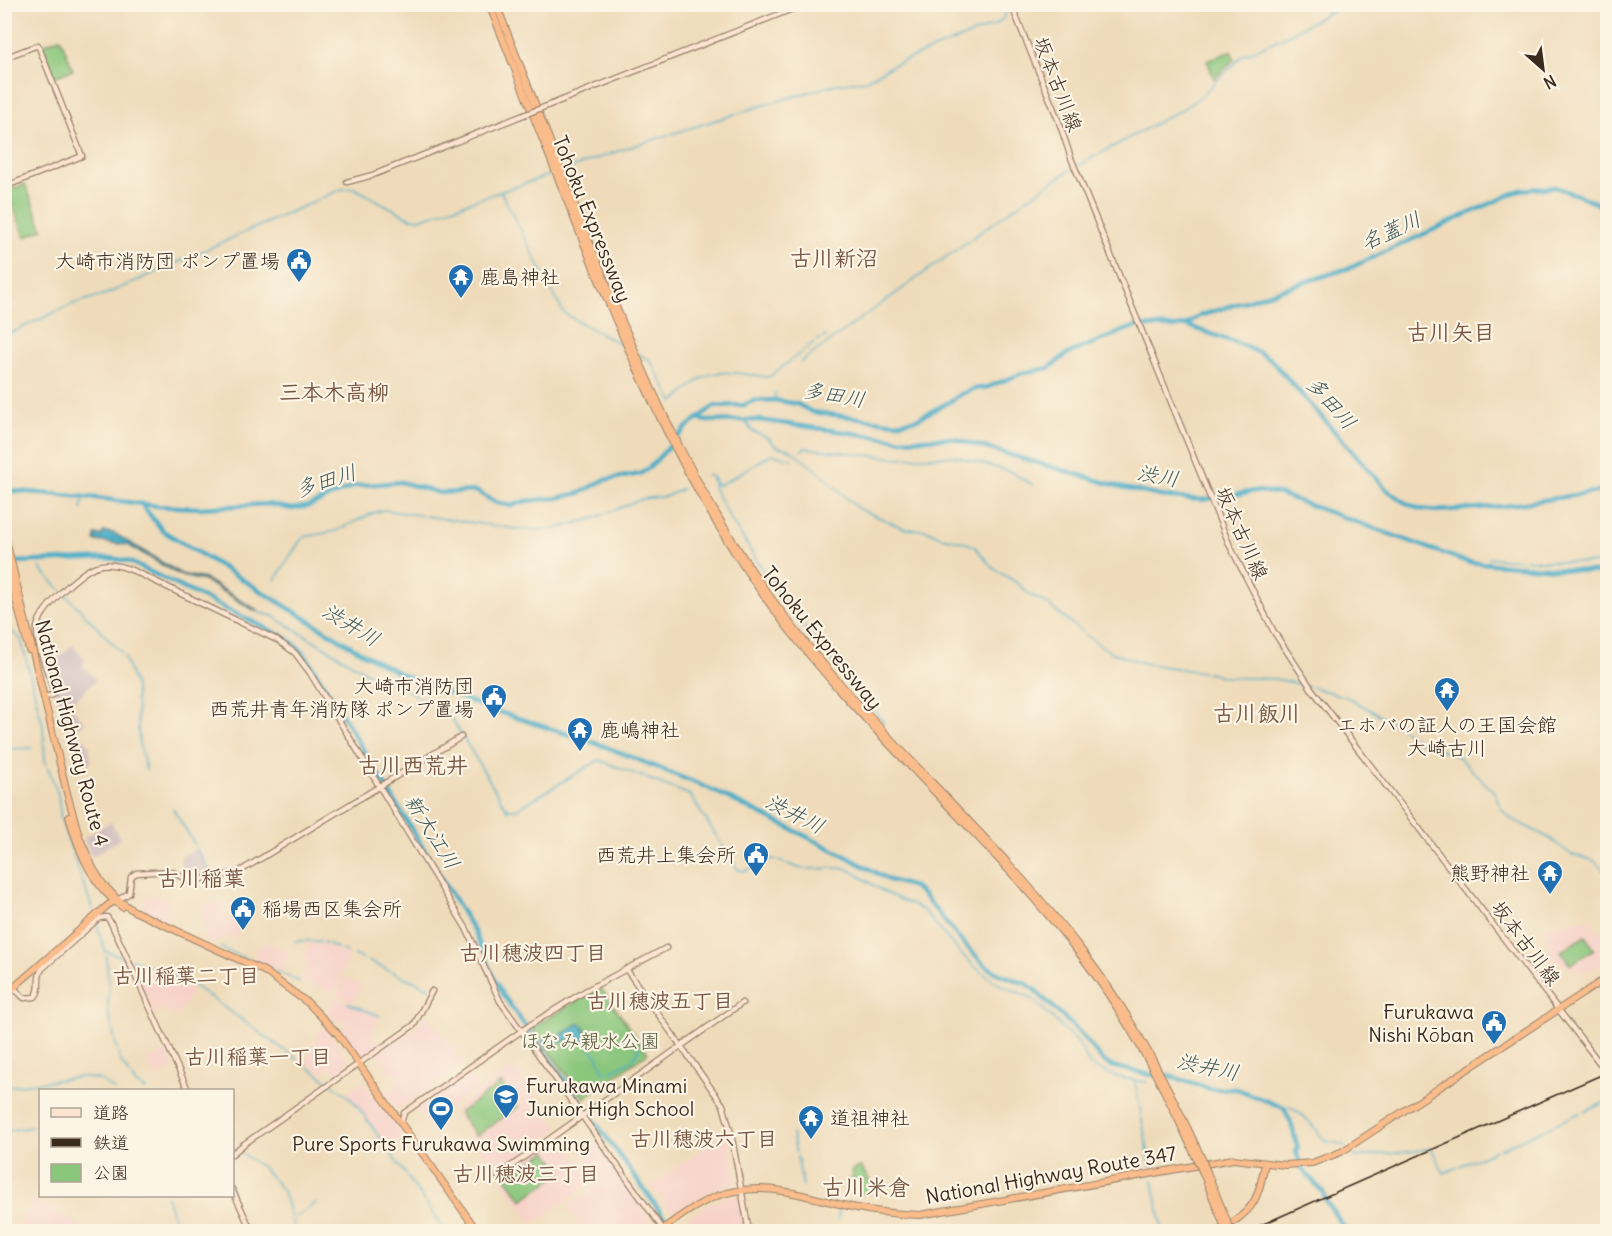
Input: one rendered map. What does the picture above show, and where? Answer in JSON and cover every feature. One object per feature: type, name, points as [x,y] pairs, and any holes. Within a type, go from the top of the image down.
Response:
[{"type":"highway","name":"Tohoku Expressway","points":[[489,4],[624,343],[684,463],[732,550],[790,631],[839,690],[987,848],[1054,924],[1100,982],[1153,1062],[1231,1232]]},
{"type":"highway","name":"Tohoku Expressway","points":[[496,4],[667,430]]},
{"type":"highway","name":"National Highway Route 4","points":[[4,532],[67,794],[80,839],[98,877],[116,901]]},
{"type":"highway","name":"National Highway Route 4","points":[[4,554],[76,840],[94,879],[116,901],[141,915],[249,964],[280,981],[309,1003],[323,1017],[357,1064],[473,1232]]},
{"type":"highway","points":[[4,996],[108,905],[116,901]]},
{"type":"highway","name":"National Highway Route 347","points":[[653,1232],[663,1228],[703,1199],[759,1185],[783,1187],[873,1211],[920,1215],[1215,1162],[1242,1159],[1265,1163],[1312,1164],[1341,1152],[1608,977]]},
{"type":"highway","name":"National Highway Route 4","points":[[357,1064],[478,1232]]},
{"type":"highway","points":[[1217,1232],[1238,1219],[1255,1203],[1265,1163]]},
{"type":"highway","name":"Tohoku Expressway","points":[[1225,1222],[1226,1232]]},
{"type":"street","points":[[347,183],[373,175],[805,4]]},
{"type":"street","name":"坂本古川線","points":[[1011,4],[1213,506],[1258,604],[1309,686],[1608,1074]]},
{"type":"street","points":[[4,58],[38,45],[82,156],[4,187]]},
{"type":"street","points":[[45,697],[53,695],[54,692],[37,632],[40,617],[64,591],[91,568],[104,565],[123,567],[277,640],[295,653],[310,673],[468,933],[494,991],[525,1028],[663,1228]]},
{"type":"street","points":[[116,901],[129,893],[131,877],[136,873],[170,871],[190,881],[237,873],[461,737]]},
{"type":"street","points":[[14,988],[24,998],[35,997],[39,990],[38,977],[42,969],[100,918],[107,917],[188,1089]]},
{"type":"street","points":[[401,1124],[400,1120],[404,1113],[525,1028],[666,948]]},
{"type":"street","points":[[626,969],[720,1099],[726,1111],[749,1232]]},
{"type":"street","points":[[234,1152],[414,1025],[432,991]]},
{"type":"street","points":[[497,1176],[742,1003]]},
{"type":"street","points":[[392,1110],[404,1113]]},
{"type":"street","points":[[234,1193],[252,1232]]},
{"type":"shaded area","points":[[72,645],[86,660],[82,665],[96,680],[62,712],[50,668]]},
{"type":"shaded area","points":[[71,707],[85,722],[76,731],[89,744],[91,763],[81,764],[79,746],[72,746],[63,715]]},
{"type":"shaded area","points":[[111,822],[121,839],[91,857],[84,838]]},
{"type":"shaded area","points":[[196,848],[212,876],[188,879],[182,876],[181,857]]},
{"type":"shaded area","points":[[153,895],[170,898],[165,922],[144,912],[146,897]]},
{"type":"shaded area","points":[[202,903],[222,903],[223,917],[237,917],[238,937],[225,937],[216,940],[214,944],[205,940]]},
{"type":"shaded area","points":[[1591,918],[1594,931],[1607,929],[1607,959],[1587,973],[1551,960],[1546,927]]},
{"type":"shaded area","points":[[309,943],[322,944],[349,955],[332,993],[301,980],[309,961],[303,958]]},
{"type":"shaded area","points":[[272,944],[289,951],[281,971],[253,959],[259,945]]},
{"type":"shaded area","points":[[131,962],[193,990],[177,1017],[162,1008],[154,1014]]},
{"type":"shaded area","points":[[343,977],[361,985],[353,1002],[337,995]]},
{"type":"shaded area","points":[[334,997],[379,1017],[371,1036],[357,1030],[384,1043],[360,1061],[341,1035],[345,1024],[327,1016]]},
{"type":"shaded area","points":[[424,1014],[428,1015],[463,1063],[401,1108],[396,1107],[385,1093],[398,1082],[378,1054],[416,1028]]},
{"type":"shaded area","points":[[324,1027],[353,1065],[338,1076],[329,1064],[323,1074],[306,1062],[320,1030]]},
{"type":"shaded area","points":[[166,1051],[174,1069],[160,1076],[154,1075],[147,1060]]},
{"type":"shaded area","name":"Furukawa Minami Junior High School","points":[[513,1067],[558,1129],[497,1172],[454,1109]]},
{"type":"shaded area","points":[[470,1073],[478,1087],[426,1124],[416,1109]]},
{"type":"shaded area","points":[[363,1081],[403,1138],[390,1148],[347,1092]]},
{"type":"shaded area","points":[[560,1134],[593,1182],[533,1224],[501,1176]]},
{"type":"shaded area","points":[[728,1136],[736,1182],[710,1191],[672,1213],[651,1186],[718,1138]]},
{"type":"shaded area","points":[[594,1141],[652,1222],[652,1227],[646,1231],[584,1231],[568,1209],[568,1206],[601,1183],[579,1152]]},
{"type":"shaded area","points":[[739,1196],[747,1231],[684,1231],[679,1223],[707,1205]]},
{"type":"shaded area","points":[[32,1199],[83,1227],[88,1231],[16,1232]]},
{"type":"green space","points":[[59,38],[73,70],[54,77],[42,45]]},
{"type":"green space","points":[[1231,51],[1234,59],[1214,79],[1207,60]]},
{"type":"green space","points":[[25,184],[43,229],[25,237],[7,191]]},
{"type":"green space","points":[[1585,936],[1594,949],[1570,965],[1561,951]]},
{"type":"green space","name":"ほなみ親水公園","points":[[600,987],[648,1053],[584,1098],[532,1028]]},
{"type":"green space","points":[[501,1083],[518,1107],[476,1136],[459,1113]]},
{"type":"green space","points":[[547,1151],[562,1172],[522,1200],[506,1178]]},
{"type":"green space","points":[[861,1167],[876,1191],[858,1195],[856,1187],[848,1188],[847,1180],[853,1179],[852,1170]]},
{"type":"water","points":[[103,532],[114,533],[181,574],[205,579],[257,612],[205,581],[181,576],[128,545],[95,541],[95,535],[102,536]]},
{"type":"water","points":[[580,1023],[584,1026],[589,1046],[581,1041],[568,1040],[555,1044],[545,1042],[545,1038],[554,1039]]},
{"type":"waterway","points":[[568,169],[764,105],[837,84],[866,80],[893,65],[997,24],[1005,16],[1006,4]]},
{"type":"waterway","points":[[1077,166],[1184,108],[1200,97],[1243,55],[1286,36],[1329,12],[1360,4]]},
{"type":"waterway","points":[[801,362],[1025,200],[1073,168]]},
{"type":"waterway","points":[[4,336],[73,304],[109,293],[342,189],[354,188],[410,218],[419,219],[550,175]]},
{"type":"waterway","name":"名蓋川","points":[[1186,325],[1199,316],[1352,267],[1520,190],[1555,187],[1588,199],[1608,210]]},
{"type":"waterway","points":[[501,192],[563,312],[624,346]]},
{"type":"waterway","name":"多田川","points":[[4,490],[157,506],[200,508],[268,504],[292,509],[309,506],[354,486],[401,482],[440,493],[476,491],[495,502],[511,506],[526,501],[580,493],[604,480],[640,474],[650,467],[688,426],[715,406],[744,405],[753,401],[774,400],[797,404],[812,412],[897,423],[917,419],[974,389],[988,387],[1023,373],[1049,368],[1067,354],[1137,326],[1186,325],[1245,346],[1271,360],[1386,489],[1404,502],[1420,509],[1437,511],[1505,506],[1608,490]]},
{"type":"waterway","points":[[639,354],[651,361],[673,402],[702,378],[710,375],[735,373],[769,377],[826,336]]},
{"type":"waterway","points":[[774,400],[775,392]]},
{"type":"waterway","name":"渋川","points":[[697,419],[706,421],[759,420],[901,440],[952,438],[1124,488],[1160,496],[1202,500],[1255,491],[1276,493],[1467,562],[1608,573]]},
{"type":"waterway","points":[[744,420],[752,431],[768,438],[776,446],[791,450],[825,477],[857,508],[906,529],[926,530],[975,547],[993,568],[1017,583],[1030,595],[1046,603],[1110,652],[1147,664],[1225,677],[1275,679],[1308,686]]},
{"type":"waterway","points":[[801,451],[805,448],[896,458],[955,456],[1011,472],[1033,485]]},
{"type":"waterway","points":[[713,478],[716,484],[720,485],[772,454],[792,459]]},
{"type":"waterway","points":[[706,475],[712,477],[714,489],[731,520],[783,601],[884,722]]},
{"type":"waterway","points":[[275,580],[304,537],[336,531],[383,510],[536,530],[559,528],[595,518],[642,499],[667,496],[682,489]]},
{"type":"waterway","points":[[82,509],[83,497]]},
{"type":"waterway","name":"渋井川","points":[[142,505],[163,531],[362,653],[401,674],[487,708],[604,746],[708,788],[842,854],[889,880],[914,887],[985,965],[997,973],[1027,984],[1034,989],[1079,1032],[1102,1060],[1111,1066],[1152,1075],[1163,1074],[1211,1089],[1237,1089],[1284,1108],[1291,1123],[1302,1169],[1323,1192],[1326,1201],[1347,1232]]},
{"type":"waterway","name":"新大江川","points":[[16,562],[110,558],[128,561],[286,638],[297,646],[308,659],[475,933],[503,995],[675,1232]]},
{"type":"waterway","points":[[1489,558],[1608,564]]},
{"type":"waterway","points":[[41,567],[41,570],[61,590]]},
{"type":"waterway","points":[[65,594],[122,653]]},
{"type":"waterway","points":[[257,612],[273,616],[369,674],[411,692],[425,702]]},
{"type":"waterway","points":[[4,623],[21,639],[43,726],[45,760],[58,794],[61,820],[93,911]]},
{"type":"waterway","points":[[124,656],[135,686],[139,742],[146,770]]},
{"type":"waterway","points":[[1312,687],[1349,698],[1390,721],[1422,743],[1459,757],[1494,792],[1502,810],[1510,818],[1549,838],[1572,855],[1593,860],[1608,874]]},
{"type":"waterway","points":[[434,707],[444,710],[450,716],[508,811]]},
{"type":"waterway","points":[[4,749],[32,748]]},
{"type":"waterway","points":[[504,805],[510,809],[517,809],[599,760],[690,795],[738,870],[746,871],[764,861],[773,859],[802,869],[845,868],[850,870],[886,893],[923,910],[961,954],[980,971],[1002,986],[1032,998],[1079,1044],[1089,1064],[1093,1067],[1121,1078],[1147,1082]]},
{"type":"waterway","points":[[173,809],[195,845]]},
{"type":"waterway","points":[[196,848],[212,874]]},
{"type":"waterway","points":[[125,900],[137,909]]},
{"type":"waterway","points":[[97,925],[105,951],[126,958]]},
{"type":"waterway","points":[[295,941],[303,941]]},
{"type":"waterway","points":[[305,941],[320,941]]},
{"type":"waterway","points":[[329,944],[337,948]]},
{"type":"waterway","points":[[221,948],[250,960]]},
{"type":"waterway","points":[[342,950],[348,953]]},
{"type":"waterway","points":[[354,955],[363,959]]},
{"type":"waterway","points":[[106,956],[107,967]]},
{"type":"waterway","points":[[131,959],[193,985],[346,1094],[356,1104],[446,1232]]},
{"type":"waterway","points":[[253,961],[258,964]]},
{"type":"waterway","points":[[368,961],[397,974]]},
{"type":"waterway","points":[[262,965],[272,969]]},
{"type":"waterway","points":[[107,969],[109,981]]},
{"type":"waterway","points":[[276,971],[300,982]]},
{"type":"waterway","points":[[399,975],[430,988]]},
{"type":"waterway","points":[[108,1002],[108,1007]]},
{"type":"waterway","points":[[348,1003],[380,1016]]},
{"type":"waterway","points":[[108,1010],[111,1025]]},
{"type":"waterway","points":[[112,1028],[117,1049]]},
{"type":"waterway","points":[[630,1036],[639,1050],[633,1058]]},
{"type":"waterway","points":[[538,1042],[546,1040]]},
{"type":"waterway","points":[[588,1045],[598,1057],[604,1072],[609,1072]]},
{"type":"waterway","points":[[118,1052],[119,1057]]},
{"type":"waterway","points":[[120,1060],[130,1076]]},
{"type":"waterway","points":[[611,1071],[632,1060]]},
{"type":"waterway","points":[[4,1087],[82,1077],[101,1080],[113,1089]]},
{"type":"waterway","points":[[132,1078],[144,1089]]},
{"type":"waterway","points":[[1135,1082],[1151,1167]]},
{"type":"waterway","points":[[1584,1112],[1608,1101]]},
{"type":"waterway","points":[[1284,1108],[1290,1107],[1303,1115],[1326,1141],[1345,1146]]},
{"type":"waterway","points":[[1500,1149],[1580,1113]]},
{"type":"waterway","points":[[4,1131],[32,1127]]},
{"type":"waterway","points":[[792,1134],[796,1152]]},
{"type":"waterway","points":[[1366,1156],[1431,1148],[1444,1173],[1496,1150]]},
{"type":"waterway","points":[[1347,1150],[1356,1157],[1365,1156]]},
{"type":"waterway","points":[[239,1151],[263,1168],[272,1178]]},
{"type":"waterway","points":[[797,1156],[803,1186]]},
{"type":"waterway","points":[[274,1180],[283,1191],[291,1218]]},
{"type":"waterway","points":[[1153,1180],[1163,1232]]},
{"type":"waterway","points":[[167,1197],[178,1232]]},
{"type":"waterway","points":[[295,1218],[316,1203]]},
{"type":"waterway","points":[[838,1220],[839,1209]]},
{"type":"waterway","points":[[292,1221],[295,1232]]},
{"type":"railway","points":[[1245,1232],[1608,1072]]},
{"type":"place","name":"大崎市消防団 ポンプ置場","points":[[299,284]]},
{"type":"place","name":"鹿島神社","points":[[461,300]]},
{"type":"place","name":"エホバの証人の王国会館 大崎古川","points":[[1447,713]]},
{"type":"place","name":"大崎市消防団 西荒井青年消防隊 ポンプ置場","points":[[494,720]]},
{"type":"place","name":"鹿嶋神社","points":[[580,753]]},
{"type":"place","name":"西荒井上集会所","points":[[756,878]]},
{"type":"place","name":"熊野神社","points":[[1550,896]]},
{"type":"place","name":"稲場西区集会所","points":[[243,932]]},
{"type":"place","name":"Furukawa Nishi Kōban","points":[[1494,1046]]},
{"type":"place","name":"Furukawa Minami Junior High School","points":[[506,1120]]},
{"type":"place","name":"Pure Sports Furukawa Swimming","points":[[441,1132]]},
{"type":"place","name":"道祖神社","points":[[811,1141]]},
{"type":"district","name":"古川新沼","points":[[834,258]]},
{"type":"district","name":"古川矢目","points":[[1451,332]]},
{"type":"district","name":"三本木高柳","points":[[334,392]]},
{"type":"district","name":"古川飯川","points":[[1257,713]]},
{"type":"district","name":"古川西荒井","points":[[413,765]]},
{"type":"district","name":"古川稲葉","points":[[201,878]]},
{"type":"district","name":"古川穂波四丁目","points":[[533,953]]},
{"type":"district","name":"古川稲葉二丁目","points":[[186,976]]},
{"type":"district","name":"古川穂波五丁目","points":[[660,1001]]},
{"type":"district","name":"古川稲葉一丁目","points":[[258,1057]]},
{"type":"district","name":"古川穂波六丁目","points":[[704,1139]]},
{"type":"district","name":"古川穂波三丁目","points":[[526,1174]]},
{"type":"district","name":"古川米倉","points":[[866,1187]]}]
